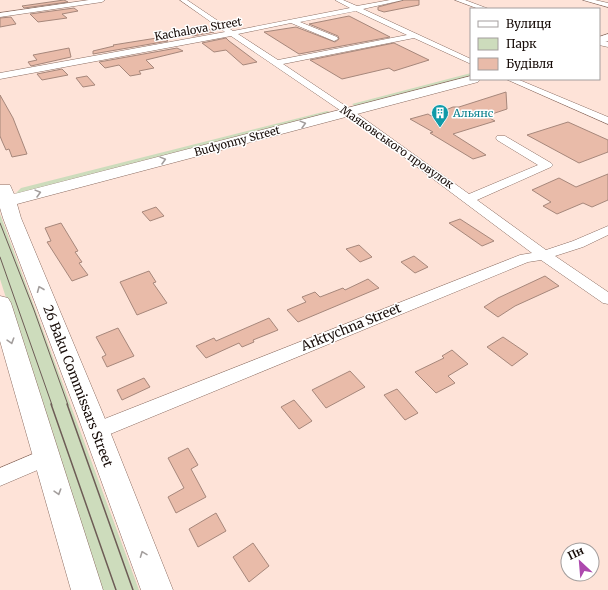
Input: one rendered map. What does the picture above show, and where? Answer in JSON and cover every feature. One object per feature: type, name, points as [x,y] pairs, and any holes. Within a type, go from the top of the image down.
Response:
[{"type":"main road","name":"Budyonny Street","points":[[343,109],[470,70]]},
{"type":"main road","name":"Budyonny Street","points":[[2,193],[343,109],[470,80]]},
{"type":"main road","name":"26 Baku Commissars Street","points":[[2,193],[157,590]]},
{"type":"main road","points":[[0,303],[87,590]]},
{"type":"street","points":[[0,15],[102,0]]},
{"type":"street","name":"Маяковського провулок","points":[[183,0],[343,109],[469,199],[545,256],[608,299]]},
{"type":"street","points":[[338,0],[470,62]]},
{"type":"street","name":"Kachalova Street","points":[[0,76],[232,34],[400,0]]},
{"type":"street","points":[[458,0],[483,8]]},
{"type":"street","points":[[586,0],[608,5]]},
{"type":"street","points":[[294,22],[334,39]]},
{"type":"street","points":[[276,63],[415,36]]},
{"type":"street","points":[[512,80],[608,122]]},
{"type":"street","points":[[469,199],[547,166],[501,138]]},
{"type":"street","name":"Arktychna Street","points":[[96,431],[525,258],[545,256],[577,245],[608,230]]},
{"type":"street","points":[[0,477],[47,456]]},
{"type":"green space","points":[[470,73],[470,77],[356,107],[352,104]]},
{"type":"green space","points":[[327,111],[334,113],[18,194],[16,193],[21,188]]},
{"type":"green space","points":[[0,214],[139,590],[99,590],[0,279]]},
{"type":"building","points":[[64,0],[68,2],[24,8],[22,6]]},
{"type":"building","points":[[404,0],[419,0],[419,5],[384,12],[378,10],[378,7]]},
{"type":"building","points":[[74,8],[78,11],[62,14],[67,18],[38,22],[30,14]]},
{"type":"building","points":[[349,16],[390,37],[299,54],[264,32],[296,27],[335,42],[339,39],[338,36],[309,24]]},
{"type":"building","points":[[11,17],[16,24],[0,27],[0,18]]},
{"type":"building","points":[[208,29],[214,32],[193,36],[188,32]]},
{"type":"building","points":[[163,37],[168,41],[93,54],[93,51],[114,46],[113,45]]},
{"type":"building","points":[[226,38],[257,62],[243,65],[226,50],[214,52],[202,43]]},
{"type":"building","points":[[394,43],[429,60],[394,71],[389,68],[342,79],[310,60]]},
{"type":"building","points":[[69,48],[71,57],[31,66],[28,62],[37,60],[33,55]]},
{"type":"building","points":[[177,48],[183,51],[146,60],[154,68],[139,71],[141,74],[130,76],[119,65],[105,68],[99,62]]},
{"type":"building","points":[[62,69],[68,75],[42,80],[37,74]]},
{"type":"building","points":[[87,76],[95,85],[83,87],[76,78]]},
{"type":"building","points":[[506,92],[507,109],[486,116],[495,121],[453,134],[486,155],[473,159],[430,133],[433,132],[410,119],[428,114],[431,116],[453,107],[459,107]]},
{"type":"building","points":[[0,95],[13,118],[27,154],[12,157],[9,149],[6,150],[0,136]]},
{"type":"building","points":[[568,122],[608,140],[608,152],[579,163],[527,135]]},
{"type":"building","points":[[608,174],[608,200],[592,207],[583,203],[557,214],[543,206],[551,202],[532,190],[559,178],[576,187]]},
{"type":"building","points":[[156,207],[164,216],[150,221],[142,212]]},
{"type":"building","points":[[460,219],[494,241],[482,246],[449,223]]},
{"type":"building","points":[[61,223],[78,251],[75,252],[82,262],[79,263],[88,275],[72,281],[47,242],[51,241],[45,228]]},
{"type":"building","points":[[359,245],[372,257],[360,262],[346,249]]},
{"type":"building","points":[[414,256],[428,267],[415,273],[401,262]]},
{"type":"building","points":[[149,271],[156,282],[153,283],[167,303],[137,315],[120,282]]},
{"type":"building","points":[[545,276],[559,286],[515,306],[498,317],[484,307],[498,298]]},
{"type":"building","points":[[368,279],[379,288],[298,322],[287,310],[306,302],[302,297],[315,292],[320,297],[343,288],[345,290]]},
{"type":"building","points":[[269,318],[278,330],[253,340],[254,342],[242,347],[239,343],[206,358],[196,346],[214,338],[216,341]]},
{"type":"building","points":[[118,328],[134,356],[107,367],[102,357],[106,355],[96,337]]},
{"type":"building","points":[[503,337],[528,354],[512,366],[487,347]]},
{"type":"building","points":[[452,350],[468,364],[448,376],[455,383],[436,393],[415,372],[444,358],[442,356]]},
{"type":"building","points":[[350,371],[365,387],[326,408],[312,390]]},
{"type":"building","points":[[144,378],[150,387],[122,400],[117,390]]},
{"type":"building","points":[[397,389],[418,413],[405,420],[384,395]]},
{"type":"building","points":[[294,400],[312,421],[299,429],[281,407]]},
{"type":"building","points":[[188,448],[198,465],[191,469],[206,497],[176,513],[168,497],[184,488],[168,458]]},
{"type":"building","points":[[216,513],[226,531],[198,547],[189,529]]},
{"type":"building","points":[[253,543],[269,566],[249,582],[233,557]]},
{"type":"tram line","points":[[0,223],[34,310],[68,405]]},
{"type":"tram line","points":[[0,257],[52,405]]},
{"type":"tram line","points":[[51,404],[116,590]]},
{"type":"tram line","points":[[67,404],[133,590]]},
{"type":"place","name":"Альянс","points":[[440,128]]}]
